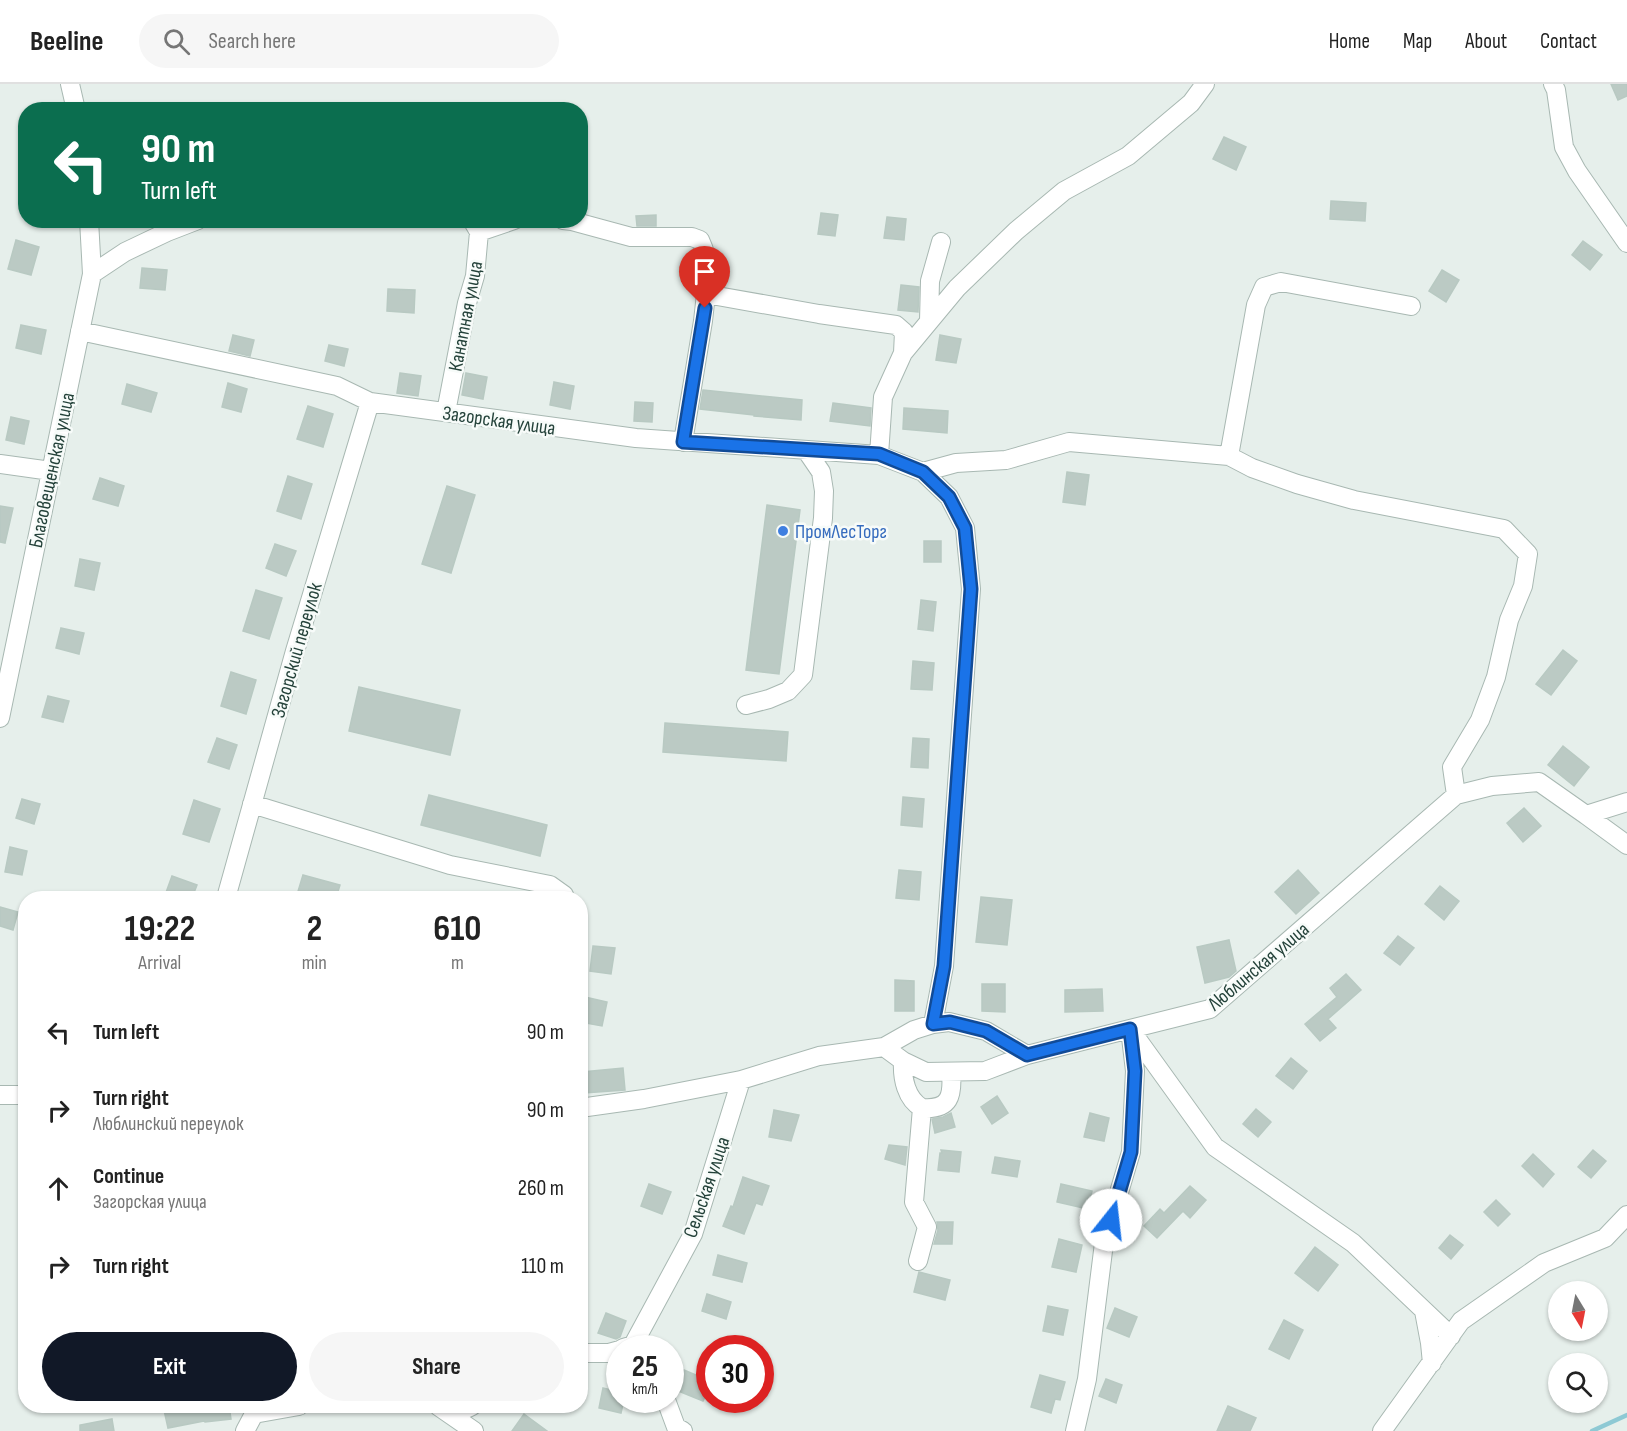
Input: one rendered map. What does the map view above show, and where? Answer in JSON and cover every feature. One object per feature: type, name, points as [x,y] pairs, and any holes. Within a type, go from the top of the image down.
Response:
[{"type":"street","points":[[70,84],[74,102]]},
{"type":"street","points":[[879,454],[883,397],[903,353],[957,288],[1024,224],[1064,191],[1128,156],[1191,103],[1204,84]]},
{"type":"street","points":[[1553,84],[1556,90],[1564,147],[1577,171],[1627,243]]},
{"type":"street","points":[[588,225],[631,237],[692,237],[700,240],[706,252],[707,280],[703,321],[683,442]]},
{"type":"street","name":"Благовещенская улица","points":[[0,718],[92,274],[89,228]]},
{"type":"street","points":[[92,274],[125,252],[177,228]]},
{"type":"street","name":"Канатная улица","points":[[446,412],[467,303],[475,276],[476,228]]},
{"type":"street","points":[[929,321],[930,281],[941,242]]},
{"type":"street","points":[[1229,456],[1256,305],[1264,287],[1281,282],[1411,306]]},
{"type":"street","points":[[706,294],[896,325],[903,332],[903,353]]},
{"type":"street","name":"Загорская улица","points":[[80,331],[337,386],[370,402],[636,438],[879,454],[923,472]]},
{"type":"street","name":"Загорский переулок","points":[[228,891],[370,402]]},
{"type":"street","points":[[923,472],[956,463],[1006,460],[1069,442],[1229,456],[1252,468],[1297,484],[1354,500],[1504,529],[1528,555],[1523,586],[1509,620],[1496,677],[1480,720],[1452,767],[1456,795]]},
{"type":"street","points":[[746,705],[788,691],[803,675],[823,518],[824,490],[821,472],[806,450]]},
{"type":"street","points":[[0,464],[51,471]]},
{"type":"street","points":[[923,472],[949,497],[965,528],[971,589],[944,966],[933,1024]]},
{"type":"street","name":"Люблинская улица","points":[[884,1047],[903,1061],[926,1072],[985,1071],[1027,1055],[1210,1010],[1456,795],[1492,786],[1539,782],[1627,844]]},
{"type":"street","points":[[1586,815],[1627,802]]},
{"type":"street","points":[[252,804],[450,865],[550,885],[558,891]]},
{"type":"street","points":[[588,1107],[644,1100],[741,1080],[819,1056],[884,1047],[914,1030],[933,1024],[950,1022],[986,1031],[1027,1055]]},
{"type":"street","points":[[1130,1029],[1215,1147],[1353,1243],[1451,1336]]},
{"type":"street","points":[[1075,1431],[1087,1379],[1104,1243],[1131,1152],[1135,1071],[1130,1029]]},
{"type":"street","points":[[903,1061],[902,1074],[907,1090],[914,1103],[922,1108],[933,1108],[945,1104],[951,1096],[951,1072]]},
{"type":"street","name":"Сельская улица","points":[[635,1335],[693,1234],[741,1080]]},
{"type":"street","points":[[0,1095],[18,1095]]},
{"type":"street","points":[[918,1262],[927,1227],[914,1202],[922,1108]]},
{"type":"street","points":[[1382,1431],[1461,1321],[1544,1263],[1605,1238],[1627,1215]]},
{"type":"street","points":[[1424,1311],[1432,1363]]},
{"type":"street","name":"Сельская улица","points":[[588,1353],[606,1353]]},
{"type":"street","points":[[245,1431],[252,1413]]},
{"type":"street","points":[[449,1413],[474,1431]]},
{"type":"street","points":[[671,1413],[676,1427],[683,1431]]},
{"type":"building","points":[[1611,84],[1627,84],[1627,96],[1618,100]]},
{"type":"building","points":[[1224,137],[1246,147],[1236,170],[1213,159]]},
{"type":"building","points":[[1331,201],[1366,203],[1365,221],[1330,219]]},
{"type":"building","points":[[821,213],[838,215],[835,236],[818,234]]},
{"type":"building","points":[[656,215],[656,226],[637,226],[636,216]]},
{"type":"building","points":[[887,217],[906,219],[904,240],[884,238]]},
{"type":"building","points":[[16,240],[39,247],[31,275],[8,269]]},
{"type":"building","points":[[1583,241],[1602,255],[1590,270],[1572,255]]},
{"type":"building","points":[[142,268],[167,270],[165,290],[140,288]]},
{"type":"building","points":[[1442,270],[1459,280],[1446,302],[1429,291]]},
{"type":"building","points":[[901,285],[919,287],[918,312],[898,310]]},
{"type":"building","points":[[388,289],[415,290],[414,313],[387,311]]},
{"type":"building","points":[[21,325],[46,330],[41,354],[16,348]]},
{"type":"building","points":[[233,335],[254,340],[250,356],[229,351]]},
{"type":"building","points":[[940,335],[961,339],[956,363],[936,360]]},
{"type":"building","points":[[329,345],[348,349],[344,366],[325,361]]},
{"type":"building","points":[[400,373],[421,376],[418,396],[397,393]]},
{"type":"building","points":[[466,373],[487,377],[483,399],[462,395]]},
{"type":"building","points":[[554,382],[574,386],[570,409],[550,405]]},
{"type":"building","points":[[228,383],[247,389],[241,412],[222,407]]},
{"type":"building","points":[[127,384],[157,393],[151,412],[122,404]]},
{"type":"building","points":[[703,390],[802,400],[801,420],[700,409]]},
{"type":"building","points":[[635,402],[653,403],[652,422],[634,421]]},
{"type":"building","points":[[833,403],[871,408],[870,426],[830,421]]},
{"type":"building","points":[[308,406],[333,414],[323,447],[297,439]]},
{"type":"building","points":[[904,408],[948,411],[947,433],[903,429]]},
{"type":"building","points":[[11,417],[29,421],[24,444],[6,440]]},
{"type":"building","points":[[1067,472],[1089,475],[1085,505],[1063,502]]},
{"type":"building","points":[[288,476],[312,484],[301,519],[277,511]]},
{"type":"building","points":[[100,478],[124,486],[118,506],[93,499]]},
{"type":"building","points":[[447,486],[475,495],[451,573],[422,564]]},
{"type":"building","points":[[767,505],[800,510],[779,674],[746,670]]},
{"type":"building","points":[[0,506],[13,508],[5,543],[0,542]]},
{"type":"building","points":[[924,541],[941,541],[941,562],[924,562]]},
{"type":"building","points":[[275,544],[296,551],[286,576],[266,568]]},
{"type":"building","points":[[80,559],[100,563],[94,590],[75,586]]},
{"type":"building","points":[[256,590],[282,598],[269,639],[243,631]]},
{"type":"building","points":[[921,600],[936,602],[933,631],[918,629]]},
{"type":"building","points":[[61,628],[84,633],[79,654],[56,648]]},
{"type":"building","points":[[1563,650],[1577,661],[1551,695],[1536,684]]},
{"type":"building","points":[[913,661],[934,663],[932,690],[911,689]]},
{"type":"building","points":[[231,672],[256,680],[246,714],[221,706]]},
{"type":"building","points":[[359,687],[460,710],[450,755],[349,731]]},
{"type":"building","points":[[48,696],[69,701],[63,722],[42,717]]},
{"type":"building","points":[[665,723],[788,732],[786,761],[663,752]]},
{"type":"building","points":[[217,738],[237,745],[229,769],[208,762]]},
{"type":"building","points":[[913,738],[929,739],[928,768],[911,767]]},
{"type":"building","points":[[1563,746],[1589,767],[1574,786],[1548,765]]},
{"type":"building","points":[[429,795],[547,825],[540,856],[421,825]]},
{"type":"building","points":[[903,797],[924,799],[922,827],[901,825]]},
{"type":"building","points":[[22,799],[40,804],[34,824],[16,818]]},
{"type":"building","points":[[194,800],[220,809],[209,842],[183,834]]},
{"type":"building","points":[[1524,808],[1541,826],[1523,842],[1507,823]]},
{"type":"building","points":[[10,847],[27,851],[22,875],[5,872]]},
{"type":"building","points":[[899,870],[921,872],[919,900],[896,898]]},
{"type":"building","points":[[1298,870],[1319,893],[1296,914],[1275,892]]},
{"type":"building","points":[[303,875],[340,885],[338,891],[298,891]]},
{"type":"building","points":[[172,876],[197,885],[195,891],[167,891]]},
{"type":"building","points":[[1440,886],[1459,901],[1444,920],[1425,904]]},
{"type":"building","points":[[981,897],[1012,900],[1007,945],[976,942]]},
{"type":"building","points":[[0,907],[18,912],[13,930],[0,926]]},
{"type":"building","points":[[1398,936],[1414,948],[1400,965],[1384,953]]},
{"type":"building","points":[[1229,940],[1236,971],[1229,977],[1205,983],[1197,947]]},
{"type":"building","points":[[593,946],[615,948],[611,974],[590,971]]},
{"type":"building","points":[[1346,974],[1361,990],[1328,1019],[1336,1028],[1320,1041],[1305,1024],[1337,997],[1330,988]]},
{"type":"building","points":[[895,980],[914,981],[914,1011],[895,1011]]},
{"type":"building","points":[[982,984],[1005,984],[1005,1012],[982,1011]]},
{"type":"building","points":[[1102,989],[1103,1011],[1065,1012],[1065,990]]},
{"type":"building","points":[[588,998],[607,1002],[602,1026],[588,1023]]},
{"type":"building","points":[[1291,1058],[1307,1071],[1293,1089],[1276,1076]]},
{"type":"building","points":[[623,1068],[625,1090],[588,1093],[588,1071]]},
{"type":"building","points":[[997,1096],[1008,1113],[992,1124],[981,1107]]},
{"type":"building","points":[[1256,1109],[1271,1122],[1258,1137],[1243,1124]]},
{"type":"building","points":[[774,1110],[799,1115],[791,1141],[769,1137]]},
{"type":"building","points":[[951,1113],[955,1127],[935,1133],[932,1119]]},
{"type":"building","points":[[1090,1113],[1109,1118],[1104,1141],[1084,1137]]},
{"type":"building","points":[[889,1145],[907,1147],[905,1165],[885,1159]]},
{"type":"building","points":[[941,1150],[961,1152],[959,1172],[938,1170]]},
{"type":"building","points":[[1593,1150],[1606,1161],[1591,1178],[1578,1167]]},
{"type":"building","points":[[1533,1154],[1554,1174],[1543,1187],[1522,1166]]},
{"type":"building","points":[[995,1157],[1020,1161],[1017,1177],[992,1173]]},
{"type":"building","points":[[743,1177],[769,1186],[762,1205],[756,1203],[744,1234],[723,1226],[731,1206],[733,1207]]},
{"type":"building","points":[[649,1184],[671,1192],[662,1214],[641,1206]]},
{"type":"building","points":[[1061,1184],[1092,1191],[1088,1209],[1057,1202]]},
{"type":"building","points":[[1190,1186],[1206,1200],[1190,1218],[1183,1211],[1157,1238],[1144,1226],[1160,1209],[1164,1213]]},
{"type":"building","points":[[1496,1200],[1510,1214],[1498,1226],[1484,1212]]},
{"type":"building","points":[[937,1222],[953,1222],[952,1244],[934,1244],[938,1230]]},
{"type":"building","points":[[1450,1235],[1463,1245],[1451,1259],[1439,1248]]},
{"type":"building","points":[[1059,1239],[1082,1245],[1076,1272],[1052,1267]]},
{"type":"building","points":[[1315,1247],[1338,1265],[1318,1291],[1295,1273]]},
{"type":"building","points":[[718,1255],[747,1263],[742,1282],[713,1275]]},
{"type":"building","points":[[919,1272],[950,1280],[945,1300],[914,1292]]},
{"type":"building","points":[[707,1294],[731,1302],[726,1319],[702,1311]]},
{"type":"building","points":[[1048,1306],[1068,1310],[1063,1335],[1043,1331]]},
{"type":"building","points":[[1115,1308],[1137,1317],[1129,1337],[1107,1328]]},
{"type":"building","points":[[606,1313],[626,1321],[621,1335],[606,1336],[598,1333]]},
{"type":"building","points":[[1284,1320],[1303,1330],[1289,1359],[1269,1349]]},
{"type":"building","points":[[684,1370],[696,1375],[696,1398],[684,1393]]},
{"type":"building","points":[[1040,1375],[1065,1382],[1060,1400],[1055,1399],[1051,1413],[1031,1407]]},
{"type":"building","points":[[1106,1379],[1122,1385],[1116,1403],[1099,1396]]},
{"type":"building","points":[[603,1388],[606,1389],[606,1410],[599,1408]]},
{"type":"building","points":[[1228,1406],[1256,1418],[1250,1431],[1217,1431]]},
{"type":"building","points":[[165,1413],[230,1413],[231,1419],[204,1421],[168,1428]]},
{"type":"building","points":[[524,1414],[547,1431],[512,1431]]},
{"type":"building","points":[[112,1419],[114,1431],[80,1431],[80,1425]]},
{"type":"waterway","points":[[1592,1431],[1627,1415]]},
{"type":"place","name":"ПромЛесТорг","points":[[783,531]]},
{"type":"route","points":[[705,308],[683,442],[879,454],[923,472],[949,497],[965,528],[971,589],[944,966],[933,1024],[950,1022],[986,1031],[1027,1055],[1130,1029],[1135,1071],[1131,1152],[1111,1220]]}]
